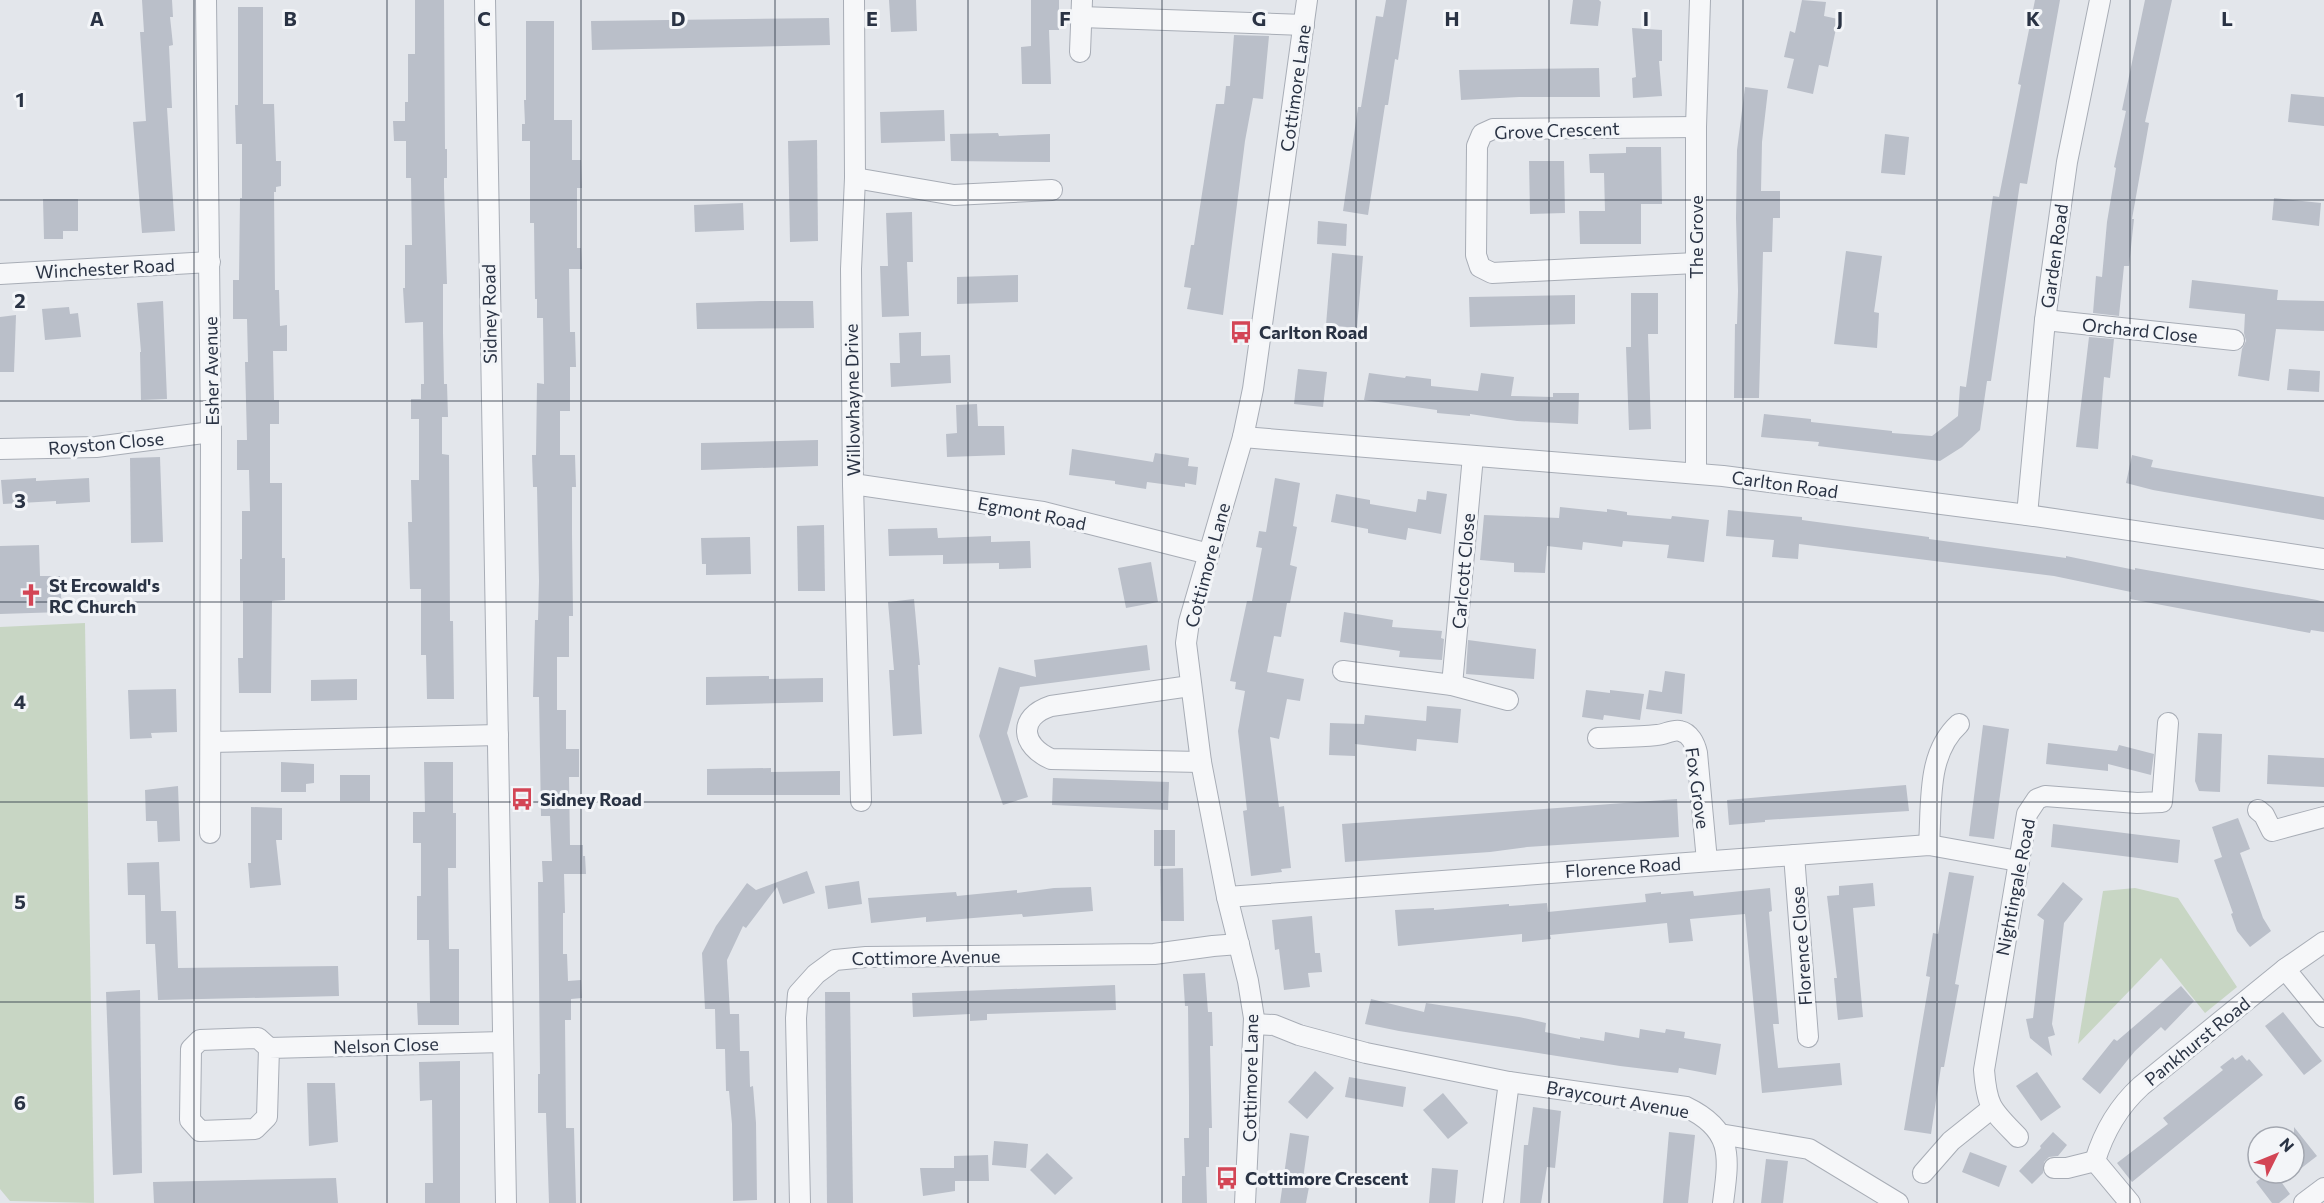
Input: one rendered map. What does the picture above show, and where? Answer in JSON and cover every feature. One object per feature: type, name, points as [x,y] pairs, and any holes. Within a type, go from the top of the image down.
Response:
[{"type":"street","name":"Esher Avenue","points":[[206,0],[211,432],[210,833]]},
{"type":"street","name":"Sidney Road","points":[[485,0],[506,1203]]},
{"type":"street","name":"Willowhayne Drive","points":[[854,0],[855,178],[851,269],[853,484],[861,801]]},
{"type":"street","name":"Cottimore Lane","points":[[1245,1203],[1254,1024],[1248,981],[1227,897],[1201,762],[1186,643],[1189,622],[1243,437],[1253,389],[1307,0]]},
{"type":"street","name":"The Grove","points":[[1696,473],[1696,127],[1700,0]]},
{"type":"street","name":"Garden Road","points":[[2027,515],[2045,320],[2067,162],[2100,0]]},
{"type":"street","points":[[1080,52],[1082,9],[1304,25]]},
{"type":"street","name":"Grove Crescent","points":[[1696,127],[1493,129],[1482,134],[1477,146],[1476,255],[1480,267],[1492,273],[1696,263]]},
{"type":"street","points":[[855,178],[954,195],[1052,190]]},
{"type":"street","name":"Winchester Road","points":[[0,274],[210,262]]},
{"type":"street","name":"Orchard Close","points":[[2045,320],[2234,340]]},
{"type":"street","name":"Royston Close","points":[[0,449],[96,447],[211,432]]},
{"type":"street","name":"Carlton Road","points":[[1243,437],[1696,473],[2027,515],[2324,559]]},
{"type":"street","name":"Carlcott Close","points":[[1452,685],[1473,456]]},
{"type":"street","name":"Egmont Road","points":[[853,484],[1043,512],[1209,554]]},
{"type":"street","points":[[1343,671],[1452,685],[1508,700]]},
{"type":"street","points":[[1190,686],[1051,706],[1041,709],[1034,715],[1028,722],[1026,731],[1035,749],[1051,759],[1201,762]]},
{"type":"street","name":"Nightingale Road","points":[[1991,1109],[1985,1089],[1984,1070],[2027,814],[2037,799],[2045,796],[2137,803],[2162,802],[2168,723]]},
{"type":"street","points":[[1929,845],[1938,754],[1950,732],[1959,724]]},
{"type":"street","name":"Fox Grove","points":[[1598,738],[1653,735],[1674,731],[1687,734],[1697,753],[1707,861]]},
{"type":"street","points":[[211,742],[498,735]]},
{"type":"street","points":[[2258,810],[2272,831],[2324,817]]},
{"type":"street","name":"Florence Road","points":[[1227,897],[1929,845],[2018,861]]},
{"type":"street","name":"Florence Close","points":[[1794,855],[1808,1037]]},
{"type":"street","name":"Pankhurst Road","points":[[2095,1161],[2102,1140],[2125,1101],[2285,969],[2324,942]]},
{"type":"street","name":"Cottimore Avenue","points":[[800,1203],[796,1018],[798,994],[816,974],[835,960],[866,957],[1154,954],[1239,944]]},
{"type":"street","points":[[2285,969],[2324,1017]]},
{"type":"street","points":[[1254,1024],[1274,1025],[1299,1035],[1366,1053],[1509,1082],[1493,1203]]},
{"type":"street","name":"Nelson Close","points":[[269,1048],[267,1118],[255,1129],[200,1131],[190,1120],[191,1049],[200,1040],[258,1038],[269,1048],[503,1042]]},
{"type":"street","name":"Braycourt Avenue","points":[[1509,1082],[1686,1107],[1705,1117],[1719,1134],[1726,1149],[1728,1168],[1724,1203]]},
{"type":"street","points":[[1923,1173],[1951,1141],[1991,1109],[2018,1137]]},
{"type":"street","points":[[1719,1134],[1809,1149],[1898,1203]]},
{"type":"street","points":[[2054,1168],[2067,1168],[2095,1161],[2130,1203]]},
{"type":"street","points":[[2304,1203],[2324,1188]]},
{"type":"green space","points":[[85,623],[94,1203],[10,1201],[0,1189],[0,627]]},
{"type":"green space","points":[[2135,888],[2178,898],[2237,987],[2205,1013],[2161,958],[2078,1044],[2103,891]]},
{"type":"building","points":[[142,0],[172,0],[173,17],[170,17],[173,45],[169,46],[172,108],[167,108],[175,231],[142,233],[133,122],[146,121],[140,32],[144,32]]},
{"type":"building","points":[[415,0],[444,0],[447,178],[444,178],[444,188],[447,284],[443,284],[443,333],[444,384],[447,384],[448,417],[442,417],[442,454],[449,455],[450,621],[453,621],[454,699],[427,699],[426,655],[421,655],[421,589],[410,589],[408,522],[412,522],[411,480],[419,480],[419,419],[411,419],[411,399],[421,399],[421,384],[424,384],[423,322],[405,323],[403,288],[405,288],[405,245],[412,245],[411,178],[406,178],[406,141],[394,141],[393,121],[405,121],[405,102],[408,102],[408,54],[415,54]]},
{"type":"building","points":[[889,0],[916,0],[917,31],[891,32]]},
{"type":"building","points":[[1031,0],[1059,0],[1059,30],[1049,30],[1051,84],[1022,84],[1021,47],[1031,46]]},
{"type":"building","points":[[1386,0],[1407,0],[1398,60],[1395,59],[1388,105],[1385,105],[1368,215],[1343,211],[1358,107],[1361,107],[1376,16],[1383,17]]},
{"type":"building","points":[[1573,0],[1599,0],[1601,2],[1598,26],[1570,24]]},
{"type":"building","points":[[1802,0],[1826,2],[1824,16],[1838,19],[1828,67],[1819,65],[1813,94],[1787,88],[1794,59],[1784,57],[1790,31],[1795,33]]},
{"type":"building","points":[[2035,0],[2060,0],[2027,184],[2020,183],[1991,381],[1987,381],[1980,430],[1962,447],[1940,461],[1818,446],[1819,442],[1761,437],[1764,414],[1892,431],[1892,433],[1932,436],[1958,416],[1960,386],[1966,387],[1993,196],[1999,197]]},
{"type":"building","points":[[2145,0],[2172,0],[2145,122],[2149,123],[2132,219],[2134,219],[2129,266],[2124,266],[2119,316],[2093,313],[2096,276],[2102,277],[2107,222],[2116,168],[2114,167],[2126,111],[2122,110]]},
{"type":"building","points":[[238,7],[263,7],[263,104],[274,104],[276,161],[281,161],[281,186],[276,187],[276,192],[274,192],[275,290],[279,290],[280,326],[287,325],[287,351],[273,351],[274,400],[279,400],[279,424],[270,424],[270,483],[282,483],[282,558],[285,558],[285,600],[272,601],[271,693],[239,693],[238,658],[243,658],[243,601],[240,601],[242,511],[250,511],[249,470],[237,470],[237,440],[247,440],[245,362],[248,362],[247,319],[233,319],[233,280],[239,280],[240,198],[242,198],[242,144],[236,144],[235,105],[238,105]]},
{"type":"building","points":[[829,18],[830,45],[592,50],[591,21]]},
{"type":"building","points":[[526,21],[554,21],[554,120],[572,120],[572,160],[581,160],[582,188],[577,188],[577,248],[581,248],[582,269],[569,269],[570,332],[575,332],[576,367],[570,367],[570,411],[560,411],[560,455],[575,455],[576,487],[572,487],[573,616],[569,616],[569,657],[557,657],[557,710],[566,710],[566,749],[579,749],[579,777],[569,777],[570,845],[583,845],[586,874],[564,874],[563,954],[567,954],[568,981],[581,980],[582,998],[571,999],[571,1020],[565,1020],[566,1128],[574,1128],[576,1203],[549,1203],[546,1113],[538,1113],[538,1074],[540,1074],[538,882],[543,882],[542,861],[552,861],[550,816],[541,816],[539,697],[533,697],[535,620],[538,620],[539,581],[537,487],[533,487],[532,455],[536,455],[537,383],[544,384],[543,318],[537,318],[534,223],[530,223],[530,141],[522,141],[522,124],[525,124],[524,100],[526,100]]},
{"type":"building","points":[[1632,28],[1662,30],[1662,61],[1659,61],[1662,96],[1633,98],[1632,78],[1636,77]]},
{"type":"building","points":[[1234,35],[1269,36],[1263,99],[1253,98],[1245,141],[1223,315],[1187,309],[1191,288],[1184,287],[1191,245],[1194,245],[1216,104],[1224,104],[1226,86],[1230,86]]},
{"type":"building","points":[[1599,68],[1600,97],[1461,100],[1459,70]]},
{"type":"building","points":[[1745,87],[1768,90],[1762,142],[1761,191],[1780,191],[1780,218],[1773,218],[1772,252],[1763,252],[1759,398],[1734,398],[1738,291],[1737,150]]},
{"type":"building","points":[[2291,94],[2324,97],[2324,126],[2288,122]]},
{"type":"building","points":[[944,110],[945,141],[881,143],[880,112]]},
{"type":"building","points":[[998,133],[999,136],[1050,134],[1050,162],[951,161],[950,134]]},
{"type":"building","points":[[1885,134],[1909,137],[1905,175],[1881,173]]},
{"type":"building","points":[[817,140],[818,241],[790,242],[788,141]]},
{"type":"building","points":[[1626,147],[1661,147],[1662,204],[1641,204],[1641,244],[1580,244],[1579,211],[1605,211],[1604,173],[1590,173],[1589,154],[1626,153]]},
{"type":"building","points":[[1529,161],[1564,161],[1565,213],[1530,214]]},
{"type":"building","points":[[2274,198],[2321,203],[2319,226],[2272,220]]},
{"type":"building","points":[[43,199],[78,199],[78,231],[63,231],[63,239],[44,239]]},
{"type":"building","points":[[743,203],[744,230],[695,232],[694,205]]},
{"type":"building","points":[[912,212],[913,262],[907,262],[909,316],[882,317],[880,266],[888,266],[886,213]]},
{"type":"building","points":[[1318,221],[1347,224],[1346,246],[1317,244]]},
{"type":"building","points":[[1846,251],[1882,256],[1874,312],[1879,313],[1877,348],[1834,344]]},
{"type":"building","points":[[1332,253],[1363,256],[1357,328],[1326,325]]},
{"type":"building","points":[[1018,275],[1018,302],[957,304],[957,277]]},
{"type":"building","points":[[2192,280],[2278,290],[2277,300],[2324,301],[2324,331],[2276,329],[2269,381],[2238,376],[2242,349],[2246,341],[2245,314],[2189,308]]},
{"type":"building","points":[[1631,293],[1658,293],[1658,334],[1648,334],[1651,429],[1629,430],[1626,347],[1631,347]]},
{"type":"building","points":[[1575,295],[1575,324],[1470,327],[1469,297]]},
{"type":"building","points":[[163,301],[167,399],[141,400],[141,352],[137,303]]},
{"type":"building","points":[[813,301],[814,328],[697,329],[696,303]]},
{"type":"building","points":[[69,307],[70,314],[78,313],[81,337],[45,340],[42,309]]},
{"type":"building","points":[[16,315],[14,372],[0,372],[0,317]]},
{"type":"building","points":[[921,332],[921,356],[950,355],[951,383],[891,387],[890,363],[900,363],[899,333]]},
{"type":"building","points":[[2089,337],[2114,339],[2110,378],[2104,377],[2098,449],[2076,447]]},
{"type":"building","points":[[1298,369],[1327,372],[1323,407],[1294,404]]},
{"type":"building","points":[[2289,369],[2320,371],[2319,392],[2287,390]]},
{"type":"building","points":[[1369,373],[1431,379],[1431,386],[1478,391],[1481,373],[1514,377],[1511,396],[1553,397],[1553,393],[1579,393],[1578,424],[1437,413],[1437,410],[1364,400]]},
{"type":"building","points":[[977,404],[978,426],[1004,426],[1005,455],[947,457],[946,434],[957,433],[956,405]]},
{"type":"building","points":[[818,440],[818,466],[701,470],[701,443]]},
{"type":"building","points":[[1072,449],[1153,462],[1155,453],[1189,458],[1188,466],[1198,467],[1196,485],[1185,483],[1185,487],[1147,482],[1146,489],[1115,484],[1115,481],[1069,475]]},
{"type":"building","points":[[2132,455],[2153,460],[2151,467],[2324,497],[2324,520],[2153,490],[2126,483]]},
{"type":"building","points":[[160,457],[163,542],[131,543],[130,458]]},
{"type":"building","points":[[36,478],[36,481],[89,478],[90,502],[3,504],[1,480]]},
{"type":"building","points":[[1275,478],[1300,483],[1293,526],[1297,527],[1290,565],[1297,567],[1281,637],[1274,636],[1267,672],[1304,679],[1300,701],[1287,699],[1279,739],[1270,737],[1279,807],[1284,806],[1291,868],[1281,869],[1282,872],[1251,876],[1243,811],[1247,810],[1238,731],[1245,691],[1235,689],[1236,682],[1230,681],[1247,601],[1252,601],[1262,548],[1256,547],[1259,531],[1266,532]]},
{"type":"building","points":[[1427,491],[1447,494],[1441,534],[1408,528],[1406,540],[1368,533],[1368,529],[1331,522],[1336,494],[1370,500],[1370,504],[1416,512],[1418,499],[1426,500]]},
{"type":"building","points":[[1560,507],[1607,512],[1607,509],[1627,512],[1627,515],[1671,519],[1672,516],[1709,520],[1704,562],[1667,558],[1669,545],[1623,541],[1622,547],[1583,542],[1582,550],[1547,546],[1545,573],[1514,572],[1514,563],[1480,560],[1484,515],[1559,518]]},
{"type":"building","points":[[1728,510],[1802,517],[1802,520],[1929,537],[1929,539],[2066,558],[2066,556],[2135,570],[2135,568],[2317,600],[2324,602],[2324,632],[2311,630],[2310,633],[2130,599],[2131,592],[2054,576],[1799,544],[1798,559],[1772,557],[1774,540],[1726,536]]},
{"type":"building","points":[[824,525],[825,591],[798,591],[797,526]]},
{"type":"building","points":[[937,528],[938,538],[991,536],[991,542],[1030,541],[1031,568],[999,569],[999,563],[943,564],[943,555],[889,556],[888,529]]},
{"type":"building","points":[[750,537],[751,574],[706,575],[706,564],[702,564],[701,538]]},
{"type":"building","name":"St Ercowald's RC Church","points":[[39,545],[40,576],[60,576],[62,612],[0,614],[0,546]]},
{"type":"building","points":[[1151,562],[1158,602],[1126,608],[1118,568]]},
{"type":"building","points":[[914,599],[920,665],[918,665],[922,734],[893,736],[889,670],[894,670],[888,602]]},
{"type":"building","points":[[1344,612],[1393,620],[1392,627],[1442,631],[1441,638],[1444,639],[1442,660],[1399,657],[1400,651],[1340,642]]},
{"type":"building","points":[[1468,640],[1536,649],[1534,679],[1466,674]]},
{"type":"building","points":[[1147,645],[1150,670],[1020,687],[1007,733],[1028,797],[1003,805],[979,736],[999,667],[1036,677],[1034,660]]},
{"type":"building","points":[[1665,671],[1685,674],[1682,714],[1646,709],[1649,690],[1662,692]]},
{"type":"building","points":[[769,676],[769,679],[823,678],[823,702],[706,705],[706,677]]},
{"type":"building","points":[[357,679],[357,700],[311,701],[311,680]]},
{"type":"building","points":[[176,689],[177,732],[151,733],[152,738],[130,739],[128,690]]},
{"type":"building","points":[[1586,690],[1644,694],[1640,720],[1604,715],[1603,720],[1582,717]]},
{"type":"building","points":[[1427,706],[1461,709],[1458,743],[1417,739],[1416,751],[1355,744],[1355,756],[1329,755],[1330,723],[1364,724],[1365,715],[1426,721]]},
{"type":"building","points":[[1983,725],[2009,729],[1994,839],[1969,836]]},
{"type":"building","points":[[2198,733],[2222,734],[2220,792],[2199,791],[2195,781]]},
{"type":"building","points":[[2048,743],[2117,751],[2119,745],[2154,754],[2151,775],[2108,764],[2108,771],[2046,764]]},
{"type":"building","points":[[2268,755],[2324,758],[2324,787],[2267,784]]},
{"type":"building","points":[[281,762],[314,764],[314,783],[306,784],[306,792],[281,792]]},
{"type":"building","points":[[424,762],[453,762],[456,868],[448,868],[449,949],[459,949],[459,1025],[418,1025],[417,1003],[430,1003],[429,940],[417,940],[417,896],[421,896],[421,843],[413,843],[413,812],[425,812]]},
{"type":"building","points":[[771,768],[771,772],[840,771],[840,795],[707,795],[707,769]]},
{"type":"building","points":[[340,775],[370,775],[370,801],[340,801]]},
{"type":"building","points":[[1053,778],[1169,782],[1168,810],[1052,805]]},
{"type":"building","points":[[1906,785],[1909,811],[1765,820],[1765,822],[1729,825],[1727,800]]},
{"type":"building","points":[[178,786],[180,841],[158,842],[157,821],[146,821],[145,790]]},
{"type":"building","points":[[1677,799],[1679,837],[1345,862],[1342,824]]},
{"type":"building","points":[[251,807],[282,808],[282,840],[276,840],[281,885],[250,888],[248,863],[251,863]]},
{"type":"building","points":[[2238,818],[2250,849],[2240,853],[2263,918],[2271,931],[2250,947],[2237,931],[2214,860],[2222,857],[2212,827]]},
{"type":"building","points":[[2053,824],[2180,840],[2178,863],[2051,847]]},
{"type":"building","points":[[1154,830],[1175,830],[1175,866],[1154,866]]},
{"type":"building","points":[[159,862],[161,911],[176,911],[178,968],[338,966],[339,996],[158,1000],[155,944],[146,944],[145,895],[128,895],[127,863]]},
{"type":"building","points":[[1183,868],[1184,921],[1161,921],[1160,869]]},
{"type":"building","points":[[807,871],[815,893],[783,904],[777,887],[746,928],[743,926],[727,960],[730,1014],[739,1014],[740,1051],[749,1051],[750,1087],[753,1086],[756,1123],[757,1200],[733,1201],[732,1124],[729,1091],[726,1091],[725,1049],[716,1049],[715,1009],[705,1009],[702,953],[716,926],[747,883],[756,890]]},
{"type":"building","points":[[1949,872],[1974,876],[1955,984],[1959,985],[1944,1067],[1941,1067],[1931,1134],[1904,1130],[1930,977],[1926,976],[1933,933],[1938,934]]},
{"type":"building","points":[[859,881],[862,904],[828,909],[825,886]]},
{"type":"building","points":[[2063,882],[2083,899],[2064,923],[2052,1024],[2055,1035],[2048,1037],[2052,1056],[2030,1038],[2026,1019],[2033,1018],[2044,920],[2037,915]]},
{"type":"building","points":[[1873,883],[1875,906],[1853,908],[1863,1017],[1838,1020],[1834,978],[1837,978],[1827,896],[1839,895],[1839,886]]},
{"type":"building","points":[[1091,887],[1093,911],[926,922],[926,917],[871,923],[868,898],[956,892],[957,896],[1017,890],[1017,893],[1054,888]]},
{"type":"building","points":[[1770,888],[1772,911],[1769,912],[1779,1024],[1773,1024],[1778,1068],[1840,1063],[1842,1085],[1762,1093],[1745,914],[1690,919],[1693,941],[1669,943],[1667,923],[1550,935],[1551,939],[1522,942],[1522,934],[1398,946],[1395,910],[1547,903],[1548,912],[1646,902],[1645,894],[1661,892],[1661,894],[1693,891],[1694,896]]},
{"type":"building","points":[[1312,916],[1315,953],[1320,953],[1322,972],[1308,973],[1310,987],[1284,990],[1279,949],[1275,950],[1272,920]]},
{"type":"building","points":[[1205,973],[1208,1012],[1212,1012],[1213,1046],[1210,1046],[1212,1128],[1209,1128],[1209,1167],[1206,1167],[1207,1203],[1182,1203],[1182,1176],[1185,1176],[1184,1138],[1189,1138],[1188,1006],[1185,1006],[1183,974]]},
{"type":"building","points":[[1115,985],[1116,1010],[987,1014],[987,1020],[970,1021],[970,1014],[913,1017],[912,993]]},
{"type":"building","points":[[2181,986],[2194,1001],[2165,1031],[2161,1027],[2135,1051],[2100,1094],[2082,1079],[2114,1039],[2117,1041]]},
{"type":"building","points":[[140,990],[142,1173],[113,1175],[106,992]]},
{"type":"building","points":[[825,992],[850,992],[853,1203],[827,1203]]},
{"type":"building","points":[[1371,999],[1424,1012],[1426,1003],[1519,1017],[1546,1023],[1545,1032],[1580,1039],[1580,1037],[1604,1041],[1605,1032],[1639,1038],[1640,1029],[1665,1033],[1666,1029],[1685,1032],[1684,1038],[1721,1044],[1716,1075],[1679,1068],[1678,1073],[1620,1066],[1365,1024]]},
{"type":"building","points":[[2283,1012],[2322,1061],[2304,1075],[2265,1026]]},
{"type":"building","points":[[2242,1055],[2247,1061],[2249,1059],[2263,1075],[2132,1182],[2117,1163],[2168,1124],[2163,1118],[2223,1070],[2220,1067],[2233,1057],[2235,1060]]},
{"type":"building","points":[[460,1061],[460,1203],[425,1203],[425,1183],[433,1183],[432,1100],[420,1101],[419,1062]]},
{"type":"building","points":[[1315,1071],[1334,1088],[1307,1119],[1288,1102]]},
{"type":"building","points":[[2037,1072],[2061,1107],[2041,1121],[2016,1086]]},
{"type":"building","points":[[1349,1077],[1406,1087],[1403,1107],[1345,1097]]},
{"type":"building","points":[[307,1083],[335,1083],[338,1142],[309,1146]]},
{"type":"building","points":[[1443,1093],[1468,1123],[1448,1139],[1423,1110]]},
{"type":"building","points":[[1533,1107],[1561,1111],[1555,1168],[1547,1167],[1541,1203],[1520,1203],[1524,1145],[1528,1145]]},
{"type":"building","points":[[1669,1132],[1695,1135],[1688,1203],[1663,1203]]},
{"type":"building","points":[[2053,1132],[2067,1145],[2058,1156],[2049,1157],[2044,1162],[2043,1173],[2032,1184],[2019,1171]]},
{"type":"building","points":[[1290,1133],[1309,1136],[1302,1186],[1309,1187],[1306,1203],[1280,1203]]},
{"type":"building","points":[[994,1141],[1028,1144],[1026,1168],[992,1165]]},
{"type":"building","points":[[2306,1142],[2317,1156],[2306,1164]]},
{"type":"building","points":[[1970,1152],[2007,1166],[1999,1187],[1962,1172]]},
{"type":"building","points":[[1047,1153],[1073,1178],[1055,1195],[1030,1170]]},
{"type":"building","points":[[988,1155],[989,1181],[955,1181],[955,1191],[923,1196],[920,1168],[954,1168],[954,1156]]},
{"type":"building","points":[[1766,1159],[1788,1161],[1783,1203],[1761,1203]]},
{"type":"building","points":[[1432,1168],[1458,1170],[1455,1203],[1429,1203]]},
{"type":"building","points":[[336,1178],[338,1203],[154,1203],[153,1182]]},
{"type":"building","points":[[2258,1185],[2283,1185],[2290,1194],[2279,1203],[2272,1203]]},
{"type":"place","name":"Carlton Road","points":[[1241,332]]},
{"type":"place","name":"St Ercowald's RC Church","points":[[31,595]]},
{"type":"place","name":"Sidney Road","points":[[522,799]]},
{"type":"place","name":"Cottimore Crescent","points":[[1227,1178]]}]
